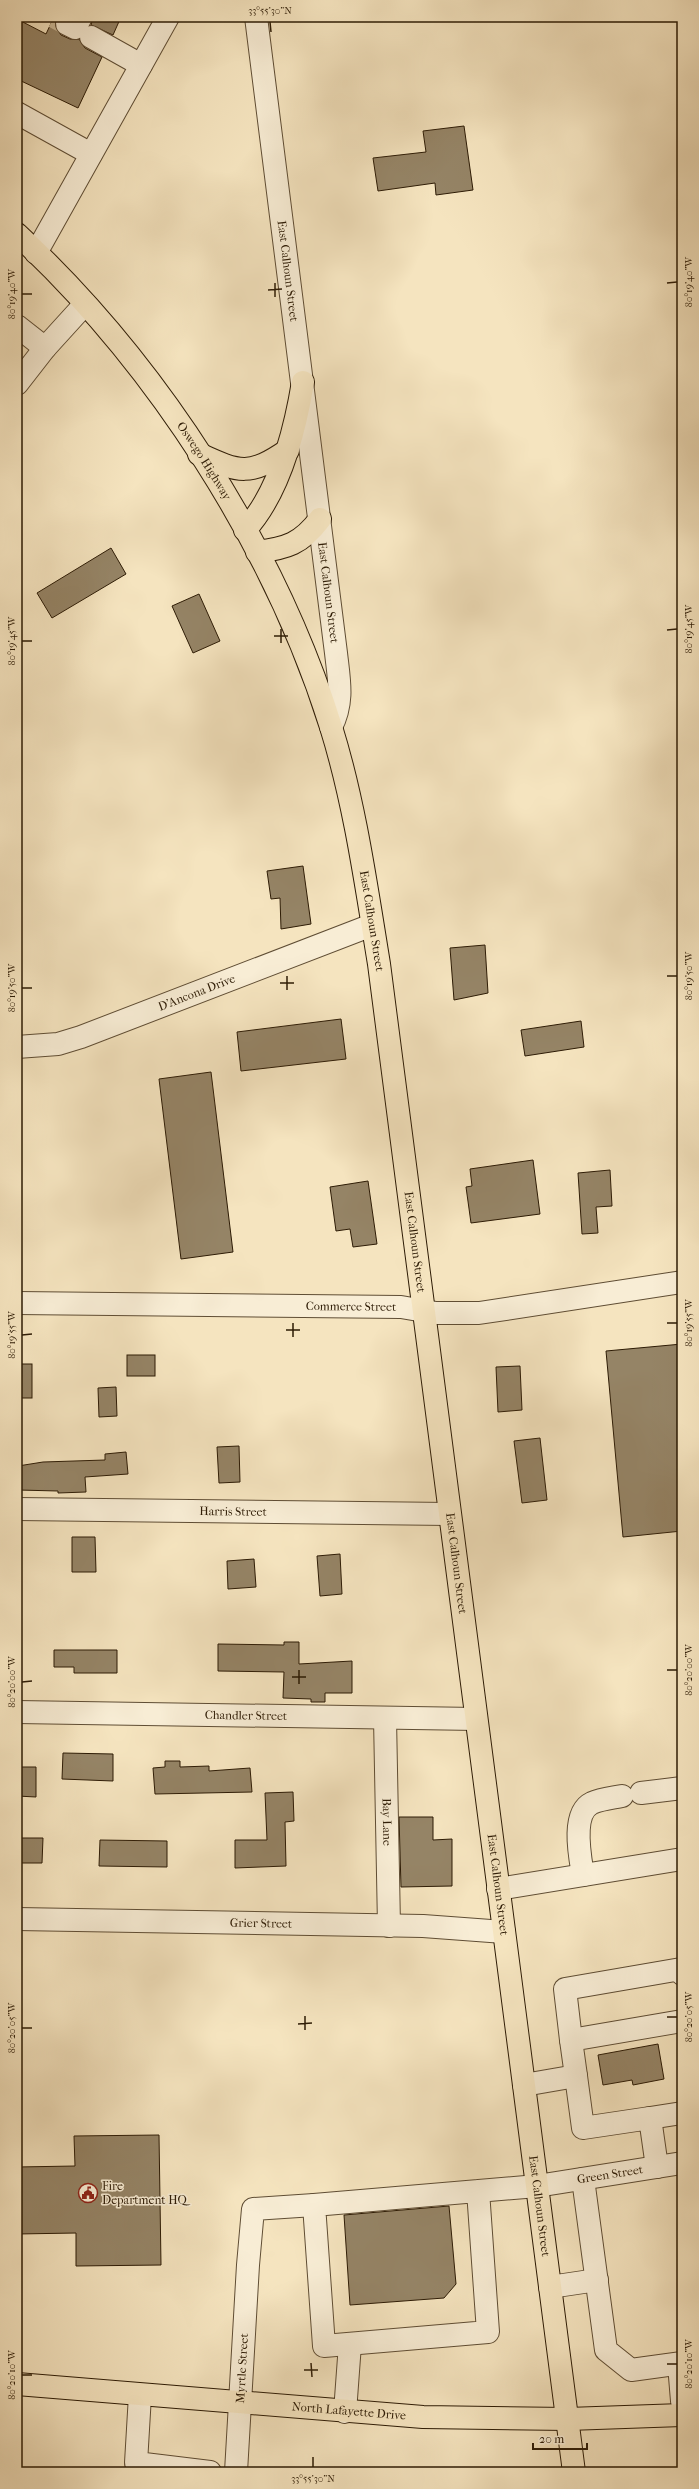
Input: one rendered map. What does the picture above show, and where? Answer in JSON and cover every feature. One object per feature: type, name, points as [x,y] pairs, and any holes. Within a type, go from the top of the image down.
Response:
[{"type":"main road","name":"Oswego Highway","points":[[17,234],[85,304],[148,379],[177,418],[258,552],[286,613],[331,727]]},
{"type":"main road","points":[[245,530],[256,519],[288,450],[296,421],[303,382]]},
{"type":"main road","points":[[199,454],[226,466],[255,469],[266,465],[288,450]]},
{"type":"main road","points":[[258,552],[288,546],[301,540],[320,519]]},
{"type":"main road","name":"East Calhoun Street","points":[[331,727],[361,856],[372,925],[574,2472]]},
{"type":"main road","name":"North Lafayette Drive","points":[[17,2384],[240,2404],[423,2417],[568,2420],[682,2415]]},
{"type":"street","points":[[36,252],[168,17]]},
{"type":"street","name":"East Calhoun Street","points":[[256,17],[320,519],[340,694],[338,713],[331,727]]},
{"type":"street","points":[[91,37],[141,65]]},
{"type":"street","points":[[17,113],[91,154]]},
{"type":"street","points":[[17,384],[45,348],[85,304]]},
{"type":"street","points":[[17,326],[45,348]]},
{"type":"street","name":"D'Ancona Drive","points":[[17,1047],[58,1044],[81,1037],[372,925]]},
{"type":"street","name":"Commerce Street","points":[[17,1303],[401,1307],[423,1312],[479,1313],[682,1282]]},
{"type":"street","name":"Harris Street","points":[[17,1509],[449,1514]]},
{"type":"street","name":"Chandler Street","points":[[17,1712],[476,1719]]},
{"type":"street","name":"Bay Lane","points":[[385,1718],[389,1926]]},
{"type":"street","points":[[583,1875],[578,1836],[583,1811],[591,1803],[632,1795],[682,1788]]},
{"type":"street","points":[[498,1889],[682,1859]]},
{"type":"street","name":"Grier Street","points":[[17,1919],[423,1926],[504,1932]]},
{"type":"street","points":[[682,1974],[681,1969],[564,1989],[583,2128],[682,2113]]},
{"type":"street","points":[[571,2040],[682,2021]]},
{"type":"street","points":[[524,2084],[576,2076]]},
{"type":"street","points":[[650,2118],[657,2167]]},
{"type":"street","name":"Green Street","points":[[314,2205],[537,2186],[682,2163]]},
{"type":"street","points":[[583,2179],[606,2350],[631,2370],[680,2364],[682,2401]]},
{"type":"street","points":[[314,2205],[324,2346],[350,2344],[488,2332],[478,2191]]},
{"type":"street","name":"Myrtle Street","points":[[236,2472],[248,2265],[253,2209],[314,2205]]},
{"type":"street","points":[[550,2287],[596,2280]]},
{"type":"street","points":[[345,2412],[350,2344]]},
{"type":"street","points":[[140,2395],[136,2463],[210,2472]]},
{"type":"building","points":[[54,17],[57,17],[55,25],[61,35],[70,39],[79,39],[85,48],[102,57],[78,108],[17,79],[17,19],[46,34]]},
{"type":"building","points":[[93,17],[121,17],[113,35],[91,25]]},
{"type":"building","points":[[464,126],[473,190],[436,195],[435,183],[378,191],[373,158],[426,152],[423,131]]},
{"type":"building","points":[[111,548],[126,574],[52,618],[37,593]]},
{"type":"building","points":[[199,594],[220,641],[193,653],[172,606]]},
{"type":"building","points":[[303,866],[311,924],[281,929],[280,898],[271,899],[267,871]]},
{"type":"building","points":[[485,945],[488,993],[454,1000],[450,948]]},
{"type":"building","points":[[341,1019],[346,1059],[241,1071],[237,1032]]},
{"type":"building","points":[[581,1021],[584,1047],[525,1056],[521,1030]]},
{"type":"building","points":[[211,1072],[233,1252],[181,1259],[159,1079]]},
{"type":"building","points":[[533,1160],[540,1214],[471,1223],[466,1187],[472,1186],[470,1169]]},
{"type":"building","points":[[610,1170],[612,1206],[596,1207],[598,1233],[582,1234],[578,1173]]},
{"type":"building","points":[[368,1181],[377,1244],[353,1247],[350,1229],[336,1231],[330,1187]]},
{"type":"building","points":[[682,1344],[682,1531],[623,1537],[606,1351]]},
{"type":"building","points":[[127,1355],[155,1355],[155,1376],[127,1376]]},
{"type":"building","points":[[17,1364],[32,1364],[32,1398],[17,1398]]},
{"type":"building","points":[[520,1366],[522,1410],[498,1412],[496,1367]]},
{"type":"building","points":[[116,1387],[117,1416],[99,1417],[98,1388]]},
{"type":"building","points":[[540,1438],[547,1500],[522,1503],[514,1441]]},
{"type":"building","points":[[239,1446],[240,1482],[219,1483],[217,1447]]},
{"type":"building","points":[[126,1452],[128,1474],[85,1477],[86,1492],[58,1493],[58,1491],[18,1490],[18,1466],[43,1462],[105,1460],[105,1454]]},
{"type":"building","points":[[72,1537],[95,1537],[96,1572],[72,1572]]},
{"type":"building","points":[[340,1554],[342,1594],[320,1596],[317,1556]]},
{"type":"building","points":[[254,1559],[256,1587],[228,1589],[227,1561]]},
{"type":"building","points":[[284,1642],[299,1642],[299,1664],[352,1661],[352,1693],[325,1693],[325,1702],[311,1702],[311,1699],[283,1698],[284,1672],[218,1671],[218,1644],[284,1645]]},
{"type":"building","points":[[54,1650],[117,1650],[117,1673],[74,1673],[74,1667],[54,1667]]},
{"type":"building","points":[[63,1753],[113,1754],[113,1781],[62,1779]]},
{"type":"building","points":[[165,1761],[180,1761],[180,1767],[209,1766],[209,1771],[250,1768],[252,1792],[155,1794],[153,1768],[165,1767]]},
{"type":"building","points":[[17,1767],[36,1767],[36,1797],[17,1796]]},
{"type":"building","points":[[293,1792],[294,1821],[285,1822],[286,1866],[235,1868],[235,1840],[267,1840],[265,1793]]},
{"type":"building","points":[[399,1817],[433,1817],[433,1840],[452,1839],[452,1886],[401,1887]]},
{"type":"building","points":[[17,1838],[43,1838],[42,1863],[17,1863]]},
{"type":"building","points":[[100,1840],[167,1841],[167,1867],[99,1866]]},
{"type":"building","points":[[658,2044],[664,2079],[633,2085],[632,2080],[603,2085],[598,2055]]},
{"type":"building","name":"Fire Department HQ","points":[[159,2135],[161,2265],[76,2266],[76,2233],[17,2234],[17,2167],[75,2166],[74,2136]]},
{"type":"building","points":[[449,2206],[456,2284],[444,2298],[350,2305],[344,2215]]},
{"type":"tunnel","points":[[54,17],[67,24]]},
{"type":"place","name":"Fire Department HQ","points":[[88,2193]]}]
